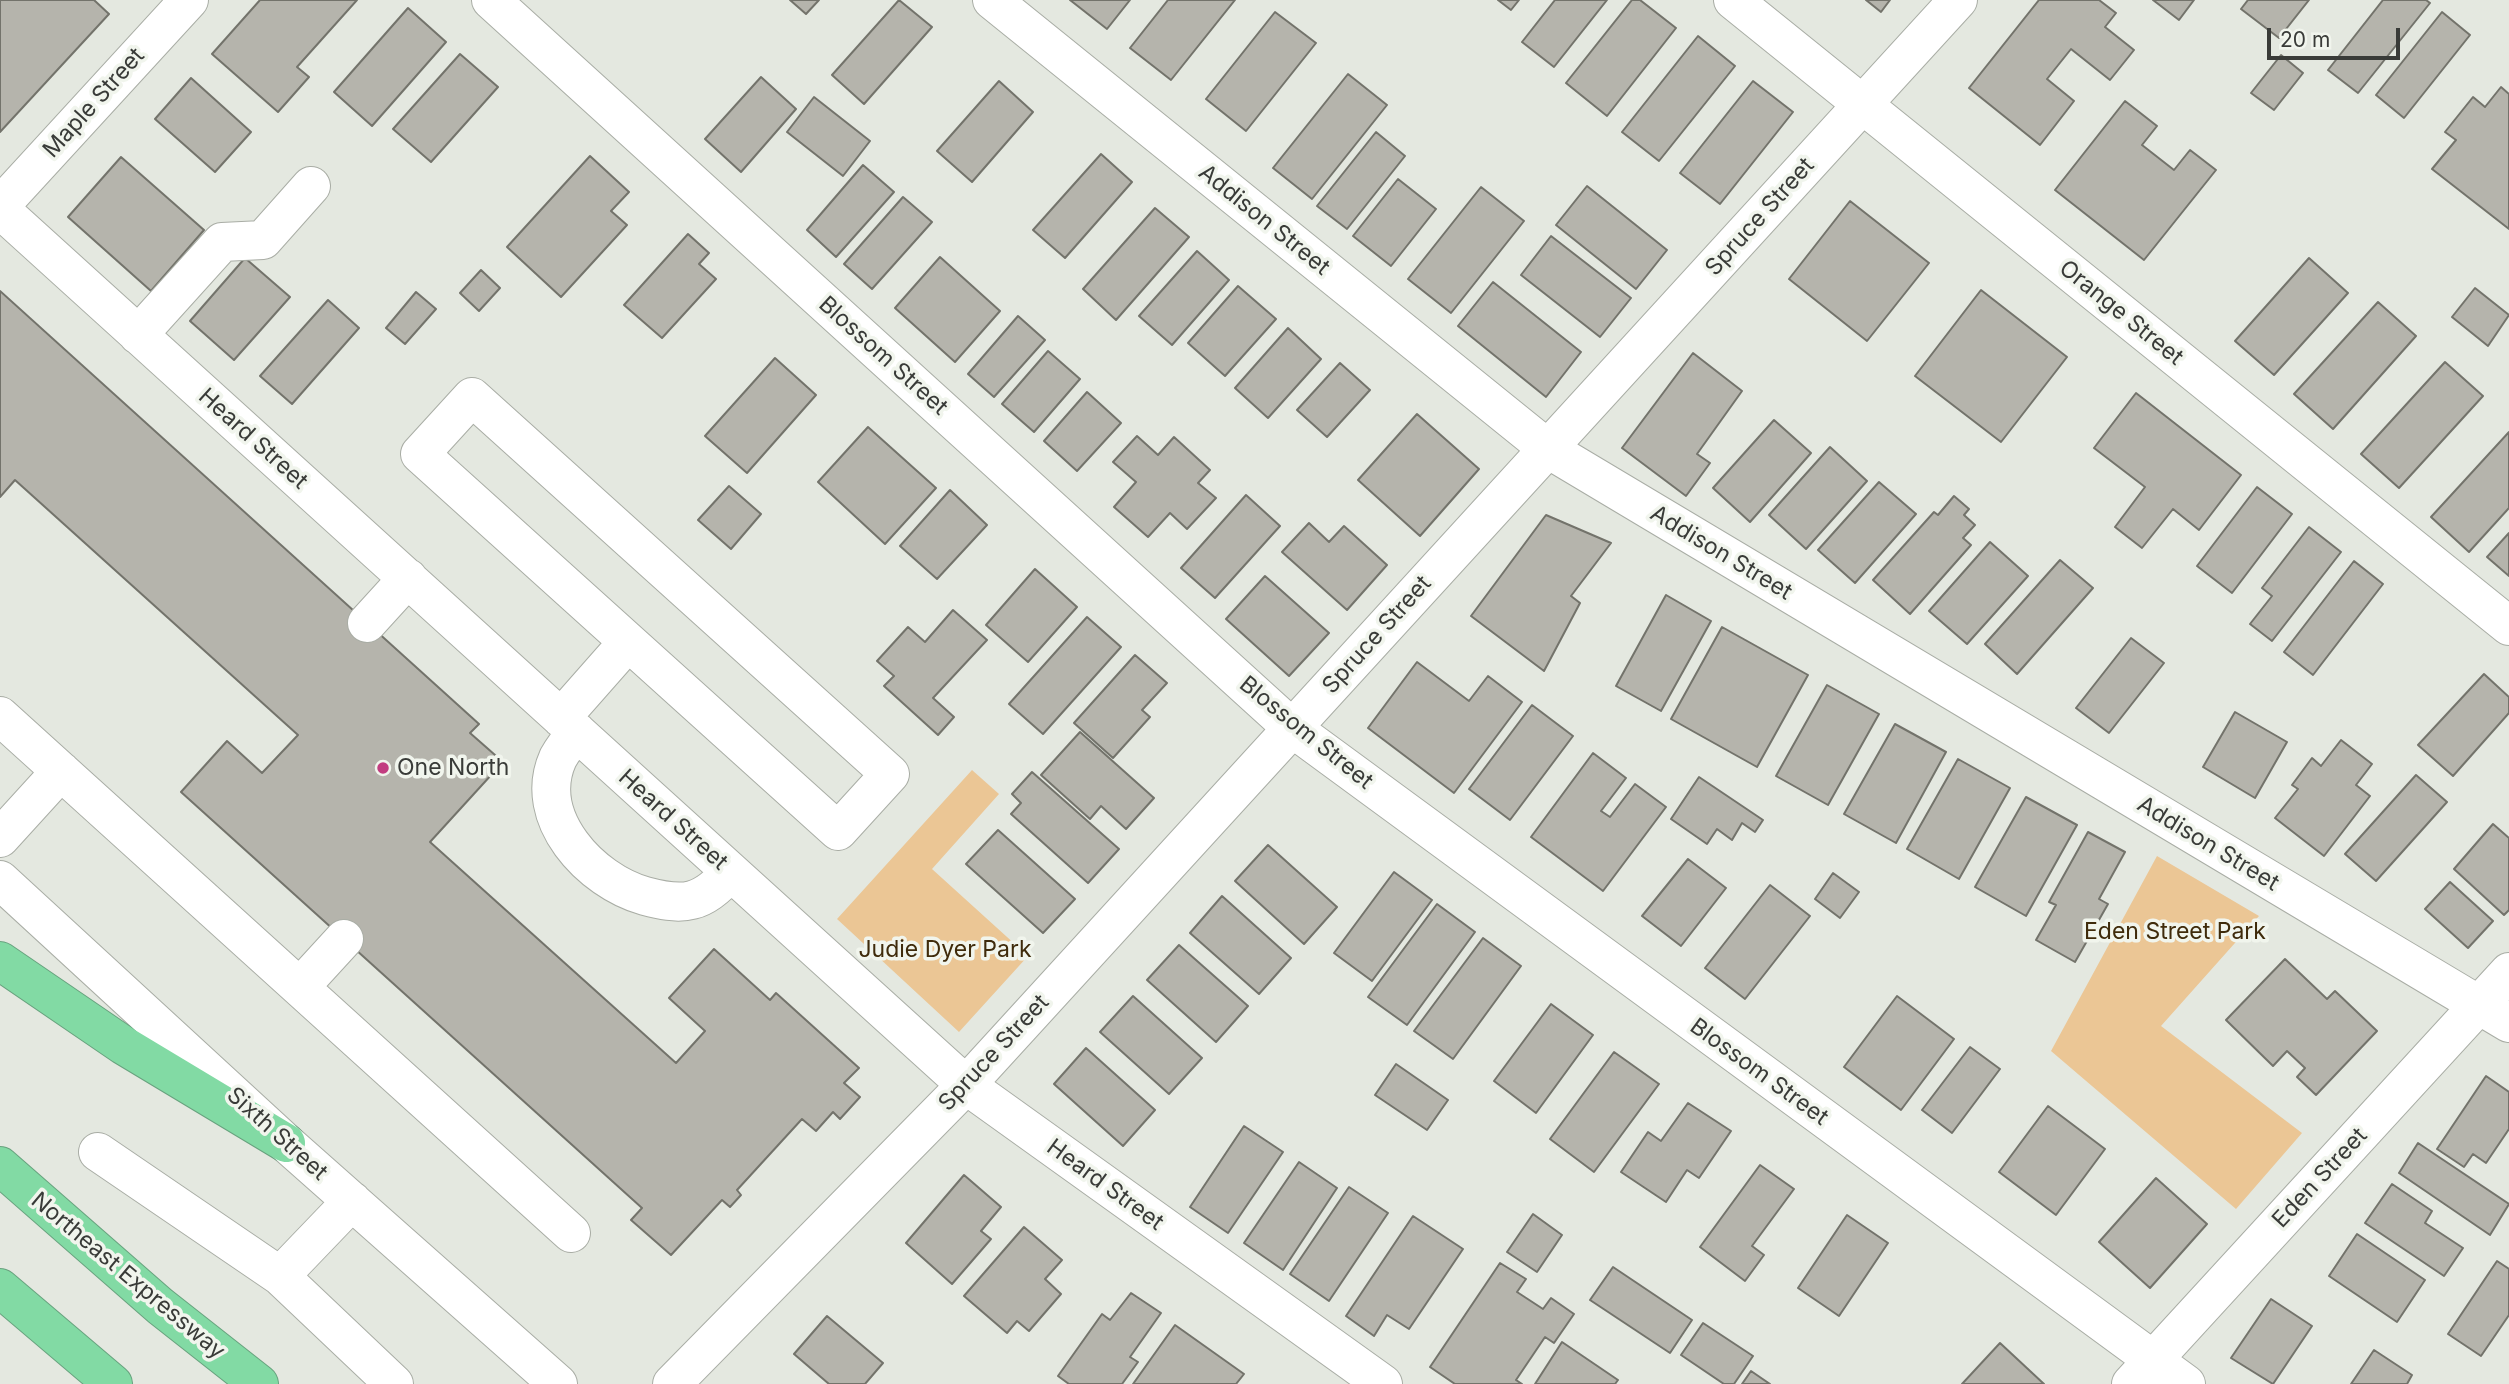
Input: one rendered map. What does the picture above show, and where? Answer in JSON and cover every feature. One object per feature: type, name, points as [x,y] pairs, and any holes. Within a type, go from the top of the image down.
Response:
[{"type":"highway","points":[[0,961],[123,1045],[286,1143]]},
{"type":"highway","name":"Northeast Expressway","points":[[0,1166],[160,1306],[259,1384]]},
{"type":"highway","points":[[0,1287],[113,1384]]},
{"type":"street","name":"Maple Street","points":[[0,208],[189,0]]},
{"type":"street","name":"Blossom Street","points":[[491,0],[1292,728],[2142,1372],[2186,1384]]},
{"type":"street","name":"Addison Street","points":[[992,0],[1548,449],[2225,856],[2495,1013]]},
{"type":"street","name":"Orange Street","points":[[1733,0],[2509,626]]},
{"type":"street","name":"Spruce Street","points":[[672,1384],[966,1085],[1958,0]]},
{"type":"street","points":[[138,335],[222,242],[263,240],[311,186]]},
{"type":"street","name":"Heard Street","points":[[0,208],[966,1085],[1383,1384]]},
{"type":"street","points":[[472,397],[890,774],[838,831],[628,642],[420,454],[472,397]]},
{"type":"street","points":[[367,623],[408,578]]},
{"type":"street","points":[[628,642],[569,725],[554,771],[554,800],[563,829],[592,869],[629,891],[677,901],[702,896],[730,872]]},
{"type":"street","points":[[0,716],[571,1233]]},
{"type":"street","points":[[0,838],[61,771]]},
{"type":"street","name":"Sixth Street","points":[[0,880],[286,1143],[558,1384]]},
{"type":"street","points":[[300,987],[344,939]]},
{"type":"street","name":"Eden Street","points":[[2142,1372],[2495,1013],[2509,972]]},
{"type":"street","points":[[98,1152],[280,1276],[394,1384]]},
{"type":"street","points":[[280,1276],[352,1201]]},
{"type":"green space","name":"Judie Dyer Park","points":[[972,770],[999,794],[932,869],[1028,956],[959,1032],[837,919]]},
{"type":"green space","name":"Eden Street Park","points":[[2157,856],[2259,916],[2161,1026],[2302,1133],[2236,1209],[2051,1051]]},
{"type":"building","points":[[0,0],[94,0],[109,14],[0,132]]},
{"type":"building","points":[[260,0],[357,0],[297,67],[309,77],[278,112],[212,54]]},
{"type":"building","points":[[790,0],[819,0],[806,14]]},
{"type":"building","points":[[899,0],[932,27],[864,104],[832,75]]},
{"type":"building","points":[[1070,0],[1130,0],[1107,29]]},
{"type":"building","points":[[1168,0],[1235,0],[1171,80],[1130,48]]},
{"type":"building","points":[[1498,0],[1519,0],[1511,10]]},
{"type":"building","points":[[1555,0],[1607,0],[1554,67],[1522,42]]},
{"type":"building","points":[[1632,0],[1640,0],[1676,28],[1607,116],[1566,83]]},
{"type":"building","points":[[1866,0],[1890,0],[1881,12]]},
{"type":"building","points":[[2039,0],[2099,0],[2116,13],[2105,27],[2134,50],[2110,80],[2071,49],[2047,79],[2074,101],[2040,145],[1969,88]]},
{"type":"building","points":[[2153,0],[2194,0],[2179,20]]},
{"type":"building","points":[[2248,0],[2309,0],[2279,38],[2241,9]]},
{"type":"building","points":[[2383,0],[2426,0],[2430,3],[2358,93],[2328,70]]},
{"type":"building","points":[[408,8],[446,42],[372,126],[334,92]]},
{"type":"building","points":[[1275,12],[1316,43],[1246,131],[1206,99]]},
{"type":"building","points":[[2442,12],[2470,35],[2404,118],[2376,95]]},
{"type":"building","points":[[1698,36],[1735,66],[1659,161],[1622,132]]},
{"type":"building","points":[[460,54],[498,87],[431,162],[393,129]]},
{"type":"building","points":[[2281,55],[2303,73],[2274,110],[2251,93]]},
{"type":"building","points":[[1348,74],[1387,105],[1312,199],[1273,168]]},
{"type":"building","points":[[761,77],[796,109],[741,172],[705,139]]},
{"type":"building","points":[[191,78],[251,132],[215,172],[155,119]]},
{"type":"building","points":[[999,81],[1033,112],[972,182],[937,151]]},
{"type":"building","points":[[1753,81],[1793,112],[1720,204],[1680,173]]},
{"type":"building","points":[[2501,87],[2509,94],[2509,229],[2432,169],[2456,140],[2445,132],[2473,97],[2485,107]]},
{"type":"building","points":[[814,97],[870,141],[843,176],[787,132]]},
{"type":"building","points":[[2125,101],[2157,126],[2142,145],[2174,170],[2190,150],[2216,170],[2144,260],[2055,190]]},
{"type":"building","points":[[1376,132],[1405,156],[1347,229],[1317,206]]},
{"type":"building","points":[[1101,154],[1132,182],[1065,258],[1033,230]]},
{"type":"building","points":[[590,156],[629,192],[611,211],[627,225],[561,297],[507,247]]},
{"type":"building","points":[[121,157],[204,230],[151,291],[68,217]]},
{"type":"building","points":[[863,165],[894,192],[836,257],[807,230]]},
{"type":"building","points":[[1398,179],[1436,209],[1391,266],[1353,236]]},
{"type":"building","points":[[1587,186],[1667,250],[1636,289],[1556,225]]},
{"type":"building","points":[[1481,187],[1524,221],[1451,313],[1408,279]]},
{"type":"building","points":[[903,197],[932,222],[872,289],[844,264]]},
{"type":"building","points":[[1850,201],[1929,263],[1867,341],[1789,279]]},
{"type":"building","points":[[1155,208],[1189,237],[1116,320],[1083,289]]},
{"type":"building","points":[[688,234],[709,253],[699,264],[716,279],[662,338],[624,305]]},
{"type":"building","points":[[1551,236],[1631,298],[1600,337],[1521,275]]},
{"type":"building","points":[[1197,251],[1229,280],[1172,345],[1139,316]]},
{"type":"building","points":[[940,257],[1000,311],[955,362],[895,308]]},
{"type":"building","points":[[245,258],[290,297],[234,360],[190,321]]},
{"type":"building","points":[[2309,258],[2348,293],[2274,375],[2235,341]]},
{"type":"building","points":[[481,270],[500,288],[479,311],[460,293]]},
{"type":"building","points":[[1493,282],[1581,352],[1546,397],[1458,326]]},
{"type":"building","points":[[1238,286],[1276,319],[1225,376],[1188,343]]},
{"type":"building","points":[[2475,288],[2509,315],[2488,346],[2452,317]]},
{"type":"building","points":[[1981,290],[2067,357],[2001,442],[1915,376]]},
{"type":"building","name":"One North","points":[[0,291],[479,724],[470,733],[503,762],[430,842],[676,1063],[705,1031],[669,998],[714,949],[770,1000],[776,993],[859,1068],[844,1083],[860,1097],[840,1119],[833,1112],[816,1131],[802,1119],[737,1190],[741,1195],[730,1207],[722,1200],[671,1255],[631,1220],[642,1208],[181,792],[227,741],[262,773],[298,735],[15,480],[0,497]]},
{"type":"building","points":[[416,292],[436,309],[405,344],[386,328]]},
{"type":"building","points":[[328,300],[359,328],[292,404],[260,376]]},
{"type":"building","points":[[2378,302],[2416,336],[2333,429],[2294,394]]},
{"type":"building","points":[[1018,316],[1045,340],[994,397],[968,374]]},
{"type":"building","points":[[1288,328],[1321,359],[1268,418],[1235,388]]},
{"type":"building","points":[[1048,351],[1080,379],[1034,432],[1002,404]]},
{"type":"building","points":[[1693,353],[1742,391],[1697,454],[1710,463],[1686,496],[1622,448]]},
{"type":"building","points":[[775,358],[816,395],[747,473],[705,436]]},
{"type":"building","points":[[2445,362],[2483,396],[2399,488],[2361,454]]},
{"type":"building","points":[[1340,363],[1370,390],[1327,437],[1297,410]]},
{"type":"building","points":[[1087,392],[1121,423],[1077,471],[1044,441]]},
{"type":"building","points":[[2136,393],[2241,475],[2199,530],[2173,509],[2142,548],[2115,527],[2145,487],[2094,448]]},
{"type":"building","points":[[1417,414],[1479,469],[1420,536],[1358,480]]},
{"type":"building","points":[[1774,420],[1811,453],[1750,522],[1713,488]]},
{"type":"building","points":[[868,427],[936,488],[885,544],[818,482]]},
{"type":"building","points":[[2509,432],[2509,508],[2469,552],[2431,517]]},
{"type":"building","points":[[1137,436],[1158,455],[1174,437],[1210,470],[1198,483],[1216,498],[1187,529],[1170,513],[1148,537],[1114,507],[1136,482],[1113,462]]},
{"type":"building","points":[[1830,447],[1867,481],[1806,549],[1769,515]]},
{"type":"building","points":[[1879,482],[1916,514],[1855,583],[1818,550]]},
{"type":"building","points":[[729,486],[761,514],[731,549],[698,520]]},
{"type":"building","points":[[2257,487],[2292,514],[2232,593],[2197,566]]},
{"type":"building","points":[[950,490],[987,525],[937,579],[900,546]]},
{"type":"building","points":[[1246,495],[1280,526],[1215,598],[1181,568]]},
{"type":"building","points":[[1954,496],[1969,509],[1964,515],[1975,525],[1963,538],[1971,545],[1910,614],[1873,580],[1934,512],[1938,515]]},
{"type":"building","points":[[1546,515],[1611,543],[1571,596],[1580,603],[1544,671],[1471,616]]},
{"type":"building","points":[[1309,523],[1329,542],[1344,526],[1387,565],[1347,610],[1282,552]]},
{"type":"building","points":[[2309,527],[2341,552],[2272,641],[2250,624],[2272,596],[2262,588]]},
{"type":"building","points":[[2509,533],[2509,576],[2487,557]]},
{"type":"building","points":[[1990,542],[2028,576],[1967,644],[1929,611]]},
{"type":"building","points":[[2060,560],[2093,588],[2017,674],[1985,644]]},
{"type":"building","points":[[2354,561],[2383,584],[2313,675],[2284,652]]},
{"type":"building","points":[[1035,569],[1077,607],[1028,662],[986,625]]},
{"type":"building","points":[[1265,576],[1329,633],[1289,676],[1226,619]]},
{"type":"building","points":[[1666,595],[1711,621],[1661,711],[1616,686]]},
{"type":"building","points":[[953,610],[987,640],[933,698],[954,717],[938,735],[884,686],[894,676],[877,661],[908,627],[925,642]]},
{"type":"building","points":[[1087,617],[1121,647],[1043,734],[1009,704]]},
{"type":"building","points":[[1722,627],[1808,675],[1757,767],[1671,719]]},
{"type":"building","points":[[2131,638],[2164,663],[2109,733],[2076,708]]},
{"type":"building","points":[[1135,655],[1167,683],[1142,710],[1150,717],[1113,758],[1074,723]]},
{"type":"building","points":[[1417,662],[1469,701],[1488,676],[1522,702],[1454,793],[1368,728]]},
{"type":"building","points":[[2484,674],[2509,697],[2509,713],[2453,776],[2418,745]]},
{"type":"building","points":[[1827,685],[1879,714],[1828,805],[1776,776]]},
{"type":"building","points":[[1532,705],[1573,736],[1510,820],[1469,789]]},
{"type":"building","points":[[2235,712],[2287,742],[2255,798],[2203,767]]},
{"type":"building","points":[[1895,724],[1946,752],[1896,843],[1844,814]]},
{"type":"building","points":[[1080,732],[1154,798],[1126,829],[1101,806],[1090,819],[1041,775]]},
{"type":"building","points":[[2341,740],[2372,764],[2356,785],[2370,796],[2324,856],[2275,818],[2298,789],[2292,785],[2312,758],[2321,766]]},
{"type":"building","points":[[1593,753],[1626,778],[1601,811],[1610,817],[1635,784],[1666,807],[1603,891],[1531,837]]},
{"type":"building","points":[[1958,759],[2010,788],[1959,879],[1907,849]]},
{"type":"building","points":[[1032,772],[1119,849],[1088,883],[1011,814],[1021,803],[1012,794]]},
{"type":"building","points":[[2416,775],[2447,802],[2376,881],[2345,854]]},
{"type":"building","points":[[1699,777],[1763,820],[1755,832],[1742,823],[1732,840],[1717,829],[1707,844],[1671,819]]},
{"type":"building","points":[[2026,797],[2077,825],[2026,916],[1975,887]]},
{"type":"building","points":[[2493,824],[2509,838],[2509,910],[2504,915],[2454,869]]},
{"type":"building","points":[[998,830],[1075,899],[1043,933],[966,864]]},
{"type":"building","points":[[2088,832],[2125,852],[2099,899],[2108,904],[2075,962],[2036,940],[2056,905],[2049,902]]},
{"type":"building","points":[[1268,845],[1337,907],[1304,944],[1235,881]]},
{"type":"building","points":[[1688,859],[1726,888],[1681,946],[1642,916]]},
{"type":"building","points":[[1394,872],[1432,900],[1372,981],[1334,953]]},
{"type":"building","points":[[1833,873],[1859,892],[1840,918],[1815,899]]},
{"type":"building","points":[[2450,882],[2493,921],[2468,948],[2425,909]]},
{"type":"building","points":[[1770,885],[1810,916],[1745,999],[1705,968]]},
{"type":"building","points":[[1222,896],[1291,958],[1259,994],[1190,933]]},
{"type":"building","points":[[1437,904],[1475,932],[1407,1025],[1368,997]]},
{"type":"building","points":[[1483,938],[1521,966],[1453,1059],[1414,1031]]},
{"type":"building","points":[[1179,945],[1248,1006],[1216,1042],[1147,980]]},
{"type":"building","points":[[2285,959],[2327,999],[2335,991],[2377,1031],[2316,1095],[2297,1077],[2305,1068],[2287,1051],[2273,1066],[2226,1020]]},
{"type":"building","points":[[1133,996],[1202,1058],[1169,1094],[1100,1032]]},
{"type":"building","points":[[1897,996],[1954,1039],[1901,1110],[1844,1067]]},
{"type":"building","points":[[1551,1004],[1593,1035],[1536,1113],[1494,1081]]},
{"type":"building","points":[[1970,1047],[2000,1069],[1952,1133],[1922,1110]]},
{"type":"building","points":[[1086,1048],[1155,1110],[1123,1146],[1054,1084]]},
{"type":"building","points":[[1614,1052],[1659,1084],[1594,1172],[1550,1139]]},
{"type":"building","points":[[1396,1064],[1448,1100],[1427,1130],[1375,1095]]},
{"type":"building","points":[[2486,1076],[2509,1092],[2509,1129],[2486,1163],[2473,1154],[2464,1167],[2437,1149]]},
{"type":"building","points":[[1688,1103],[1731,1131],[1699,1178],[1687,1170],[1666,1202],[1621,1172],[1648,1132],[1661,1141]]},
{"type":"building","points":[[2048,1106],[2105,1149],[2056,1215],[1999,1172]]},
{"type":"building","points":[[1244,1126],[1283,1152],[1228,1233],[1190,1207]]},
{"type":"building","points":[[2418,1143],[2509,1204],[2490,1235],[2399,1173]]},
{"type":"building","points":[[1299,1162],[1337,1188],[1283,1270],[1244,1243]]},
{"type":"building","points":[[1760,1165],[1794,1189],[1752,1246],[1764,1255],[1745,1281],[1700,1247]]},
{"type":"building","points":[[964,1175],[1001,1207],[981,1231],[991,1239],[952,1284],[906,1243]]},
{"type":"building","points":[[2156,1178],[2207,1224],[2150,1288],[2099,1242]]},
{"type":"building","points":[[2392,1184],[2432,1211],[2425,1223],[2463,1248],[2444,1276],[2365,1223]]},
{"type":"building","points":[[1349,1187],[1388,1213],[1329,1301],[1290,1274]]},
{"type":"building","points":[[1533,1214],[1562,1235],[1537,1272],[1507,1252]]},
{"type":"building","points":[[1847,1215],[1888,1243],[1839,1316],[1798,1288]]},
{"type":"building","points":[[1413,1216],[1463,1249],[1409,1329],[1387,1315],[1374,1336],[1346,1316]]},
{"type":"building","points":[[1024,1227],[1062,1260],[1045,1279],[1061,1294],[1029,1331],[1017,1321],[1007,1333],[964,1296]]},
{"type":"building","points":[[2357,1234],[2425,1280],[2397,1322],[2329,1276]]},
{"type":"building","points":[[2497,1261],[2509,1269],[2509,1315],[2481,1356],[2448,1334]]},
{"type":"building","points":[[1500,1263],[1526,1279],[1517,1292],[1543,1309],[1551,1298],[1574,1314],[1554,1343],[1545,1337],[1516,1380],[1522,1384],[1455,1384],[1430,1367]]},
{"type":"building","points":[[1613,1267],[1692,1320],[1670,1353],[1590,1300]]},
{"type":"building","points":[[1131,1293],[1161,1313],[1130,1357],[1138,1362],[1122,1384],[1069,1384],[1058,1376],[1102,1314],[1110,1320]]},
{"type":"building","points":[[2271,1299],[2312,1326],[2273,1384],[2231,1358]]},
{"type":"building","points":[[827,1316],[883,1363],[865,1384],[829,1384],[794,1354]]},
{"type":"building","points":[[1703,1323],[1753,1356],[1734,1384],[1724,1384],[1681,1355]]},
{"type":"building","points":[[1175,1325],[1244,1374],[1236,1384],[1133,1384]]},
{"type":"building","points":[[1562,1342],[1618,1380],[1615,1384],[1535,1384]]},
{"type":"building","points":[[2000,1343],[2044,1384],[1962,1384]]},
{"type":"building","points":[[2374,1350],[2412,1375],[2407,1384],[2351,1384]]},
{"type":"building","points":[[1751,1371],[1770,1384],[1742,1384]]},
{"type":"place","name":"One North","points":[[383,768]]}]
